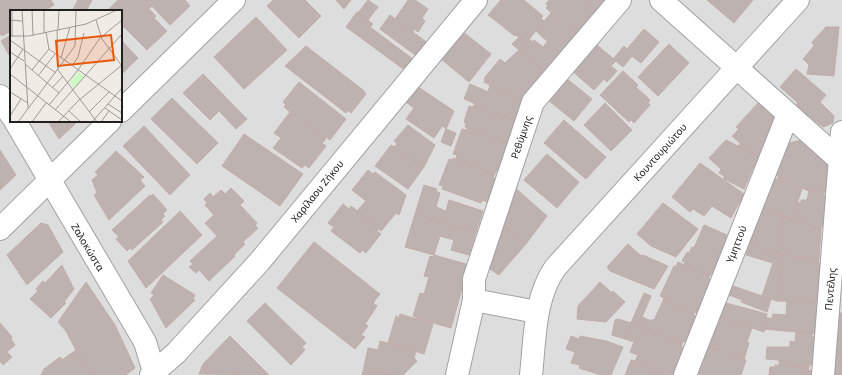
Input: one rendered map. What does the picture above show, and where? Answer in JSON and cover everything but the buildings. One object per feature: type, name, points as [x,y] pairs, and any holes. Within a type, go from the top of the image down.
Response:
[{"type":"street","points":[[122,110],[234,0]]},
{"type":"street","name":"Χαρίλαου Ζήκου","points":[[154,374],[176,354],[260,261],[476,0]]},
{"type":"street","name":"Ρεθύμνης","points":[[456,375],[474,300],[474,279],[533,102],[620,0]]},
{"type":"street","points":[[661,0],[841,161]]},
{"type":"street","name":"Κουντουριώτου","points":[[531,375],[537,312],[544,286],[555,268],[798,0]]},
{"type":"street","points":[[0,96],[10,113]]},
{"type":"street","name":"Υμηττού","points":[[685,375],[788,114]]},
{"type":"street","name":"Ζαλοκώστα","points":[[16,122],[144,342],[154,374]]},
{"type":"street","points":[[0,229],[109,122]]},
{"type":"street","name":"Πεντέλης","points":[[823,375],[841,161],[842,132]]},
{"type":"street","points":[[474,300],[537,312]]},
{"type":"shaded area","points":[[0,0],[842,0],[842,375],[0,375]]}]
